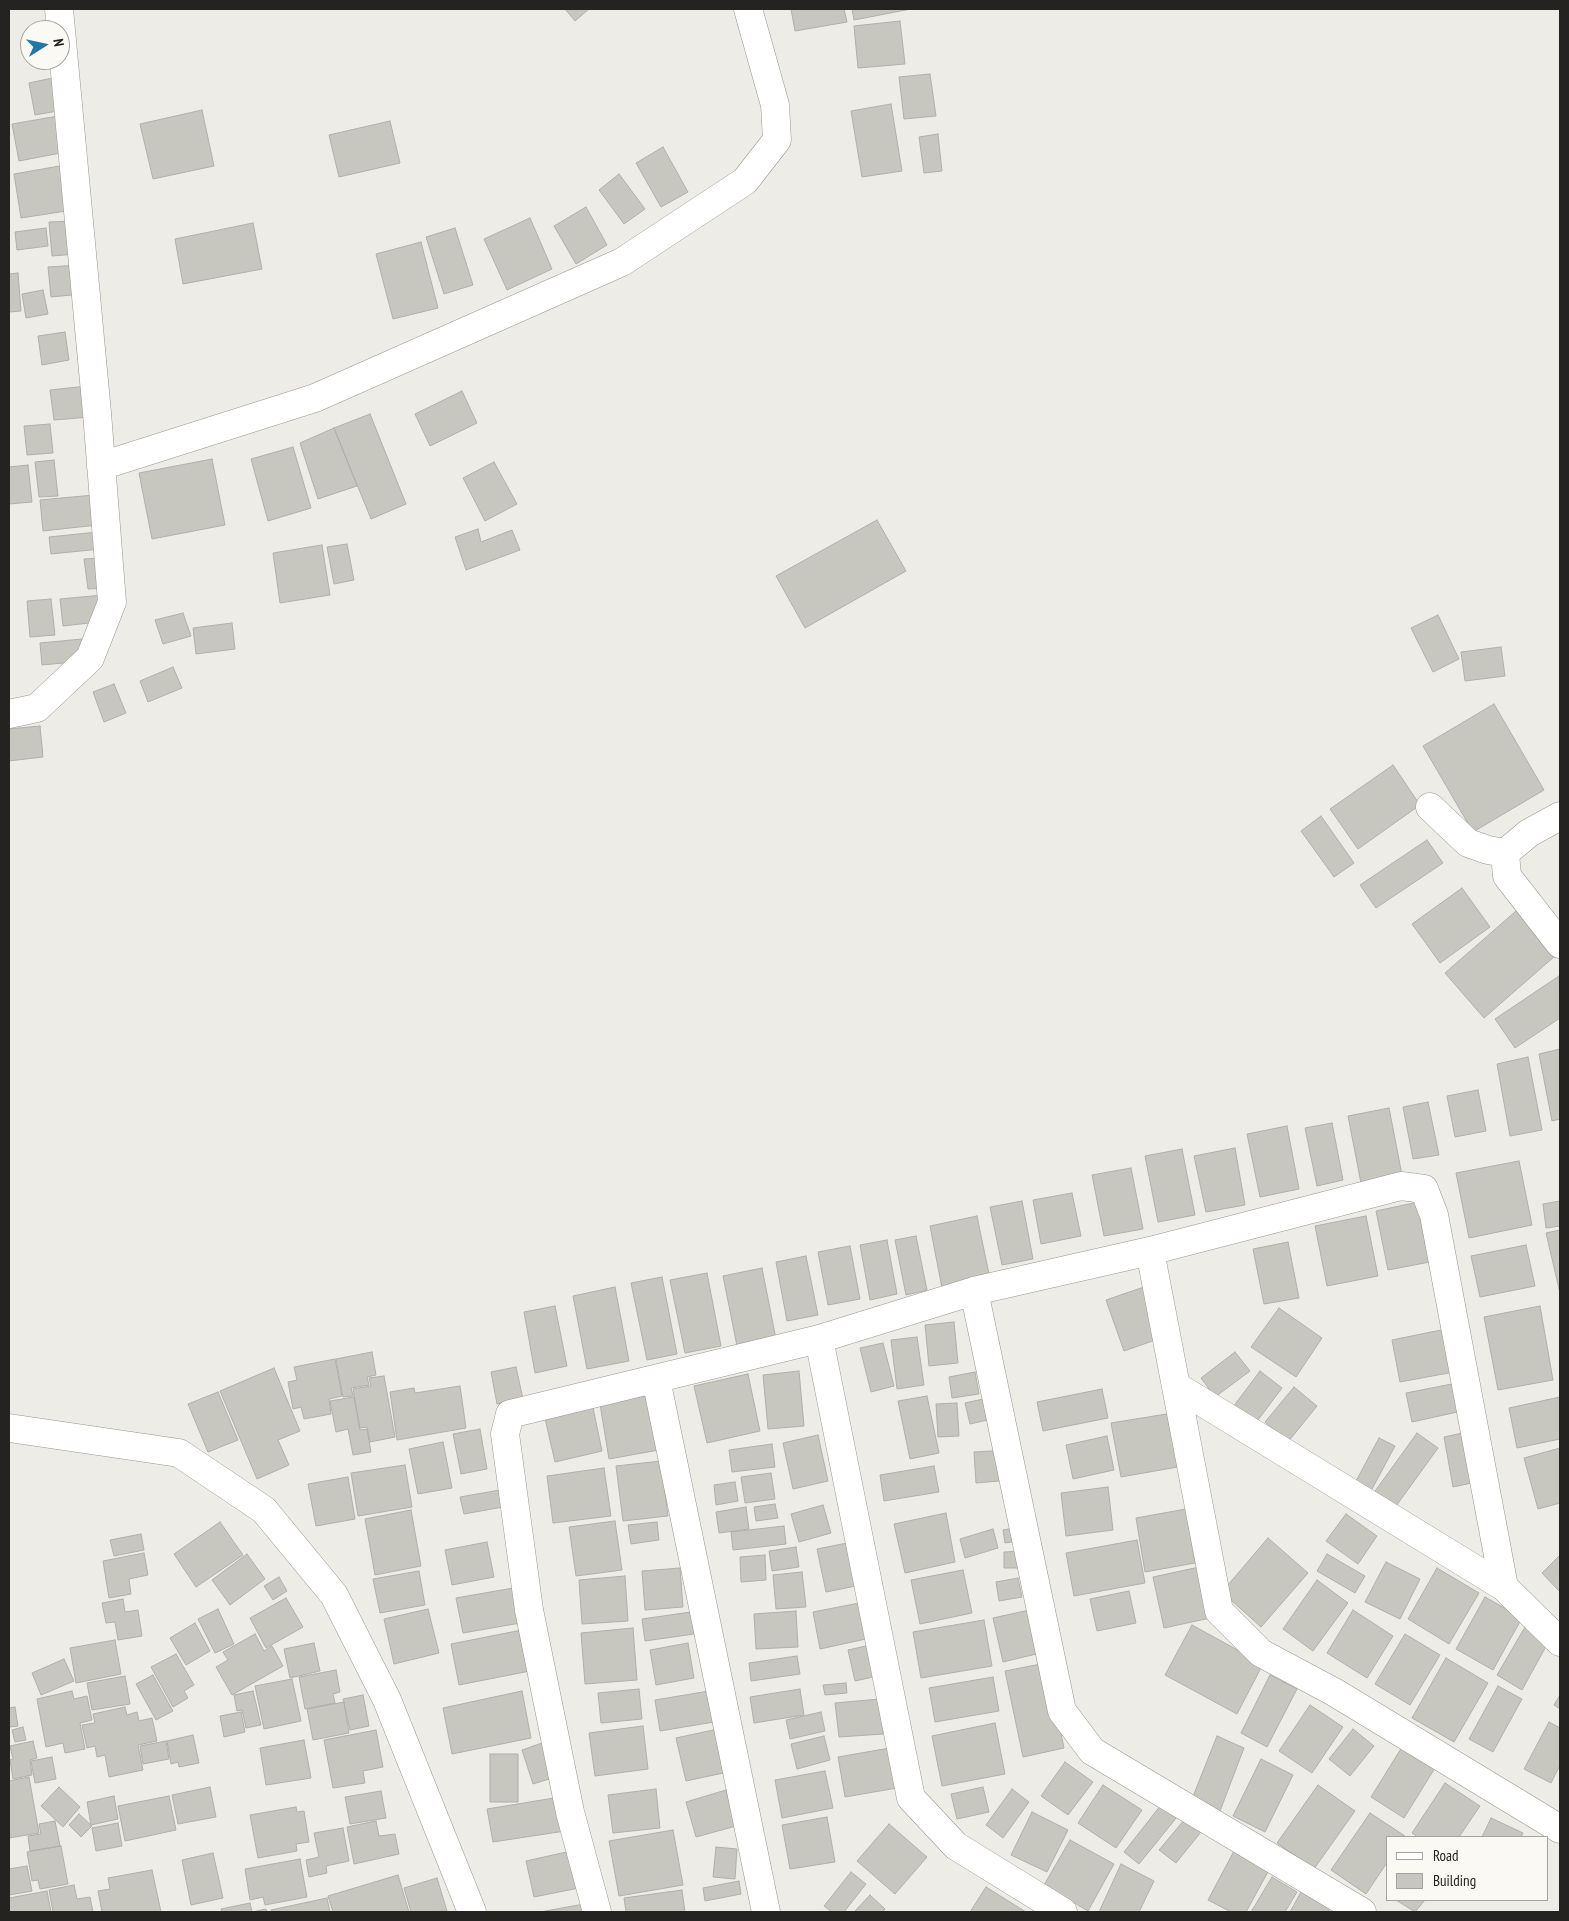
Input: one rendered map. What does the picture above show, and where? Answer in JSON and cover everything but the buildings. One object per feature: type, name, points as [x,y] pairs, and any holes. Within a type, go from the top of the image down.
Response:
[{"type":"street","points":[[9,714],[36,708],[90,658],[112,602],[59,9]]},
{"type":"street","points":[[101,466],[315,398],[622,262],[745,180],[777,140],[775,105],[748,9]]},
{"type":"street","points":[[1430,807],[1468,843],[1488,850],[1505,853]]},
{"type":"street","points":[[1505,853],[1529,832],[1560,816]]},
{"type":"street","points":[[1505,853],[1507,876],[1560,944]]},
{"type":"street","points":[[597,1912],[570,1812],[529,1610],[505,1434],[510,1414],[819,1339],[974,1291],[1150,1251],[1401,1186],[1424,1189],[1434,1215],[1504,1587]]},
{"type":"street","points":[[1150,1251],[1219,1611],[1261,1653],[1334,1692],[1560,1829]]},
{"type":"street","points":[[974,1291],[1062,1711],[1092,1751],[1362,1912]]},
{"type":"street","points":[[819,1339],[911,1798],[956,1846],[1063,1912]]},
{"type":"street","points":[[656,1379],[766,1912]]},
{"type":"street","points":[[1176,1386],[1504,1587],[1560,1642]]},
{"type":"street","points":[[9,1428],[179,1453],[264,1510],[334,1595],[387,1700],[472,1912]]}]
